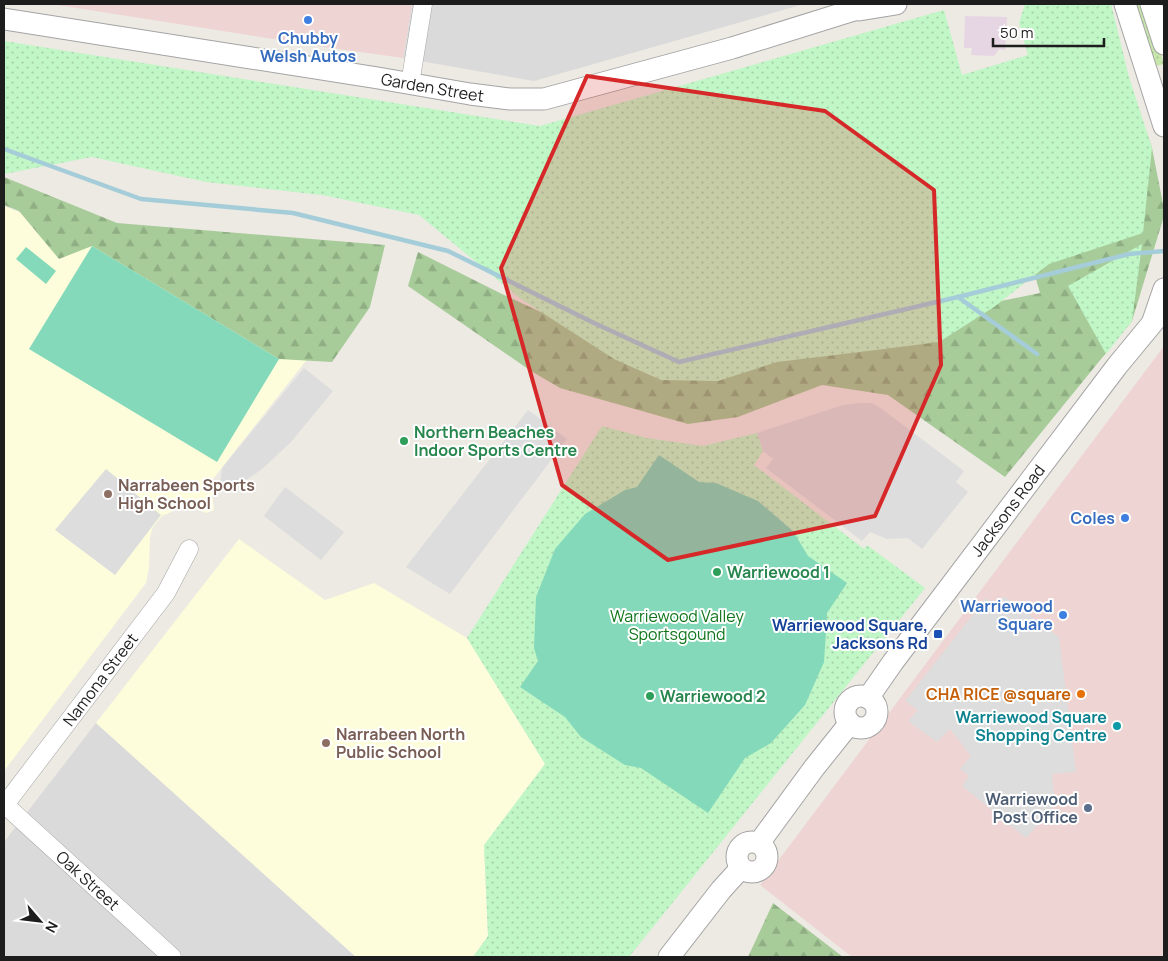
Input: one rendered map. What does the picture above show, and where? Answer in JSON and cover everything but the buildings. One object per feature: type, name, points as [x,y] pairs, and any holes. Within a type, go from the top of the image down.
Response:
[{"type":"street","points":[[410,84],[423,4]]},
{"type":"street","name":"Garden Street","points":[[4,19],[470,94],[510,99],[544,99],[732,48],[863,7],[896,4]]},
{"type":"street","points":[[1125,4],[1164,126]]},
{"type":"street","points":[[1151,4],[1164,44]]},
{"type":"street","name":"Jacksons Road","points":[[1151,326],[1164,289]]},
{"type":"street","name":"Jacksons Road","points":[[669,957],[721,890],[741,868],[750,872],[760,870],[764,866],[767,856],[763,846],[759,843],[814,768],[850,724],[845,712],[851,700],[856,697],[868,698],[893,662],[1117,366],[1164,309]]},
{"type":"street","name":"Namona Street","points":[[4,806],[166,593],[189,549]]},
{"type":"street","name":"Oak Street","points":[[4,806],[172,957]]},
{"type":"highlighted area","points":[[587,76],[825,111],[934,190],[941,365],[875,516],[668,560],[562,485],[501,268]]},
{"type":"shaded area","points":[[51,4],[412,4],[403,58]]},
{"type":"shaded area","points":[[412,4],[804,4],[534,81],[403,58]]},
{"type":"shaded area","points":[[965,16],[1007,17],[1005,50],[999,49],[994,56],[971,55],[972,48],[964,48]]},
{"type":"shaded area","name":"Narrabeen Sports High School","points":[[4,206],[103,246],[355,284],[305,362],[213,479],[211,485],[214,510],[206,513],[188,508],[187,503],[178,505],[178,509],[162,516],[156,523],[150,537],[149,568],[146,583],[4,771]]},
{"type":"shaded area","name":"Warriewood Square","points":[[1164,346],[1164,957],[852,957],[760,885]]},
{"type":"shaded area","points":[[304,368],[333,391],[291,442],[261,470],[232,489],[220,486],[222,468]]},
{"type":"shaded area","points":[[872,403],[882,409],[964,471],[956,482],[968,492],[922,549],[908,538],[887,539],[870,532],[862,541],[766,468],[773,459],[763,451],[757,433],[843,405]]},
{"type":"shaded area","points":[[528,410],[567,439],[450,594],[406,567]]},
{"type":"shaded area","points":[[106,469],[161,515],[115,575],[55,530]]},
{"type":"shaded area","points":[[285,487],[344,532],[321,560],[264,516]]},
{"type":"shaded area","name":"Narrabeen North Public School","points":[[239,539],[325,600],[374,583],[467,638],[545,764],[484,845],[488,936],[473,957],[356,957],[96,723]]},
{"type":"shaded area","points":[[1004,596],[1059,637],[1076,772],[1052,774],[1055,804],[1026,838],[962,786],[969,776],[960,769],[971,756],[950,729],[937,742],[908,721],[918,710],[905,701],[986,598],[998,608]]},
{"type":"shaded area","points":[[96,723],[356,957],[4,957],[4,842]]},
{"type":"green space","points":[[1025,4],[1111,4],[1129,77],[1152,148],[1143,233],[1049,264],[994,307],[939,342],[777,362],[718,381],[661,380],[614,359],[521,299],[419,215],[322,195],[206,182],[92,157],[4,174],[4,41],[540,126],[944,10],[962,75],[1028,55],[1019,23]]},
{"type":"green space","points":[[1134,4],[1146,4],[1164,64],[1152,67]]},
{"type":"green space","points":[[1146,130],[1152,148],[1164,216],[1132,321],[1005,477],[888,395],[822,385],[738,417],[688,424],[560,388],[531,371],[408,286],[418,252],[500,293],[672,373],[1040,293],[1028,251]]},
{"type":"green space","points":[[4,177],[117,223],[385,245],[370,307],[332,362],[279,359],[92,246],[59,259],[19,211],[4,205]]},
{"type":"green space","points":[[1142,244],[1132,321],[1106,354],[1068,286]]},
{"type":"green space","points":[[92,246],[279,359],[217,462],[29,349]]},
{"type":"green space","points":[[26,247],[56,271],[46,284],[16,259]]},
{"type":"green space","name":"Warriewood Valley Sportsgound","points":[[602,426],[647,438],[703,446],[757,433],[763,451],[754,465],[864,549],[867,545],[925,588],[629,957],[473,957],[488,936],[484,845],[545,764],[467,638]]},
{"type":"green space","points":[[659,455],[699,482],[716,483],[758,501],[793,531],[808,556],[847,583],[827,613],[824,662],[805,705],[771,743],[745,758],[708,813],[641,768],[625,765],[581,737],[565,717],[520,687],[538,661],[534,648],[536,597],[555,549],[585,514],[625,490],[637,487]]},
{"type":"green space","points":[[773,903],[843,957],[748,957]]},
{"type":"waterway","points":[[4,149],[141,199],[293,213],[448,251],[594,323],[679,362],[958,297],[1129,254],[1164,251]]},
{"type":"waterway","points":[[958,297],[1037,354]]},
{"type":"place","name":"Chubby Welsh Autos","points":[[308,20]]},
{"type":"place","name":"Northern Beaches Indoor Sports Centre","points":[[404,441]]},
{"type":"place","name":"Narrabeen Sports High School","points":[[108,494]]},
{"type":"place","name":"Coles","points":[[1125,518]]},
{"type":"place","name":"Warriewood 1","points":[[717,572]]},
{"type":"place","name":"Warriewood Square","points":[[1063,615]]},
{"type":"place","name":"Warriewood Square, Jacksons Rd","points":[[938,634]]},
{"type":"place","name":"CHA RICE @square","points":[[1081,694]]},
{"type":"place","name":"Warriewood 2","points":[[650,696]]},
{"type":"place","name":"Warriewood Square Shopping Centre","points":[[1117,726]]},
{"type":"place","name":"Narrabeen North Public School","points":[[326,743]]},
{"type":"place","name":"Warriewood Post Office","points":[[1088,808]]}]
